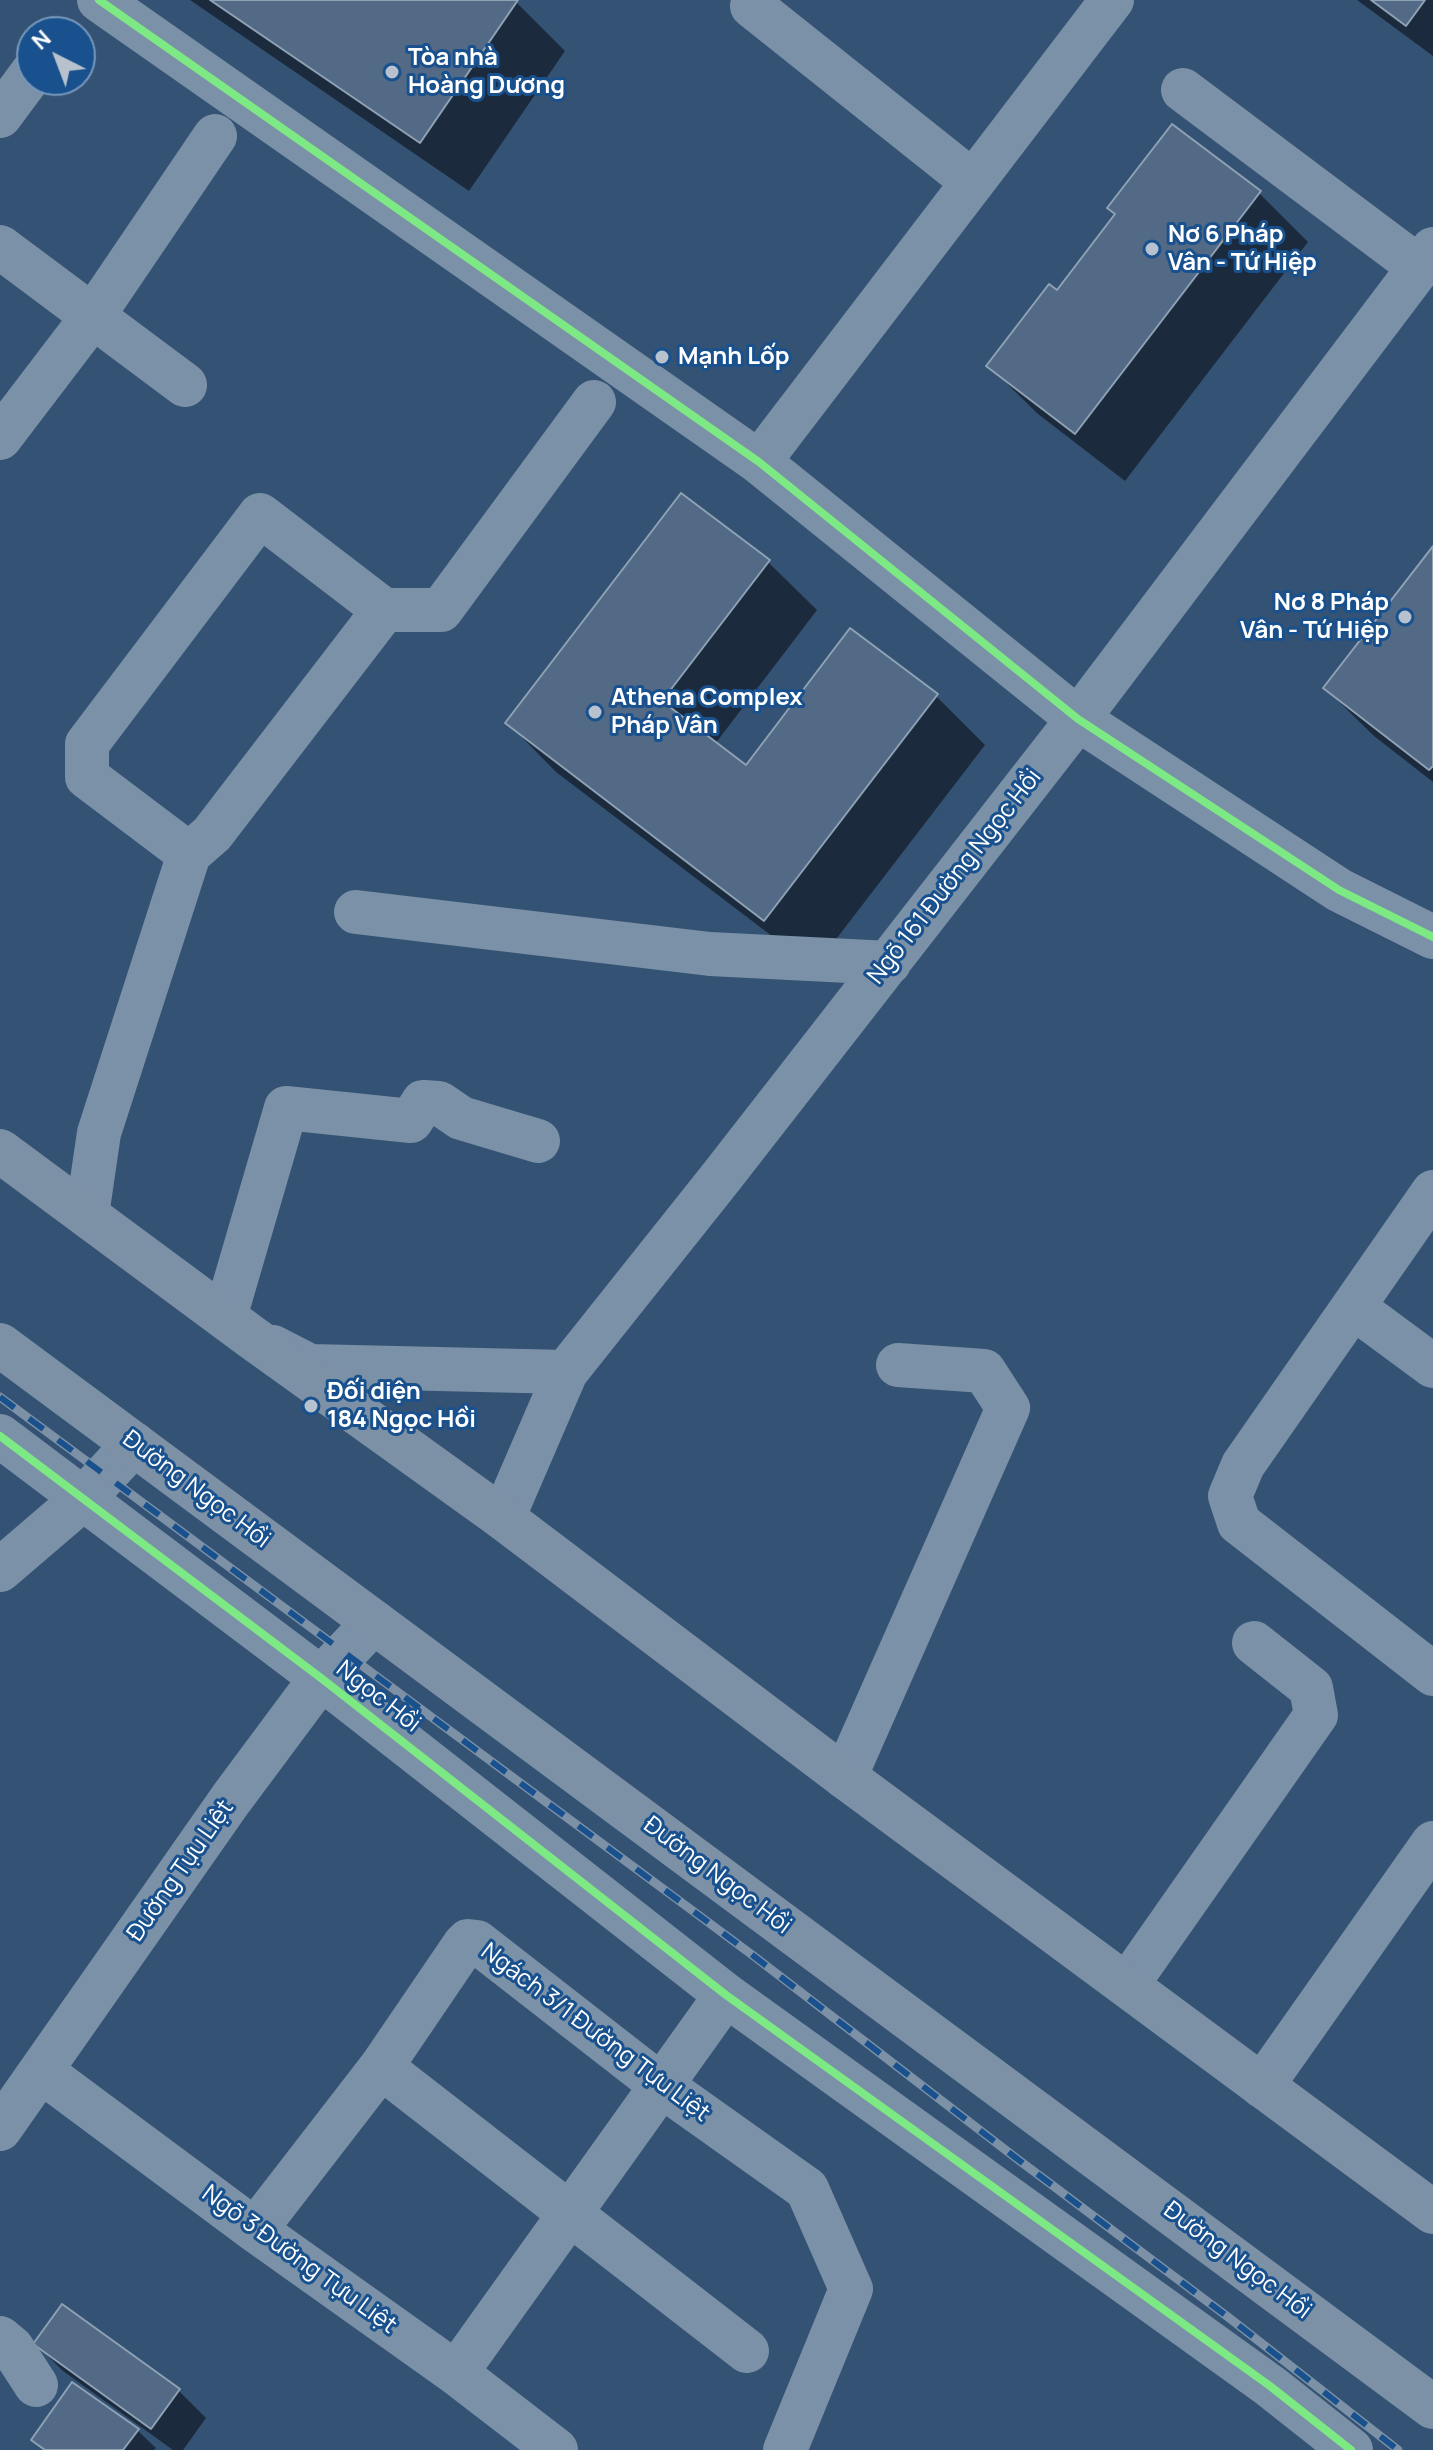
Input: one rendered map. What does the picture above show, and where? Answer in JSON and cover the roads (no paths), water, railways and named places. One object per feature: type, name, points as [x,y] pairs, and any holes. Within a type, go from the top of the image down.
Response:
[{"type":"highway","points":[[0,1151],[503,1518],[845,1777],[1433,2212]]},
{"type":"highway","name":"Đường Ngọc Hồi","points":[[0,1345],[1433,2407]]},
{"type":"street","points":[[99,0],[759,462],[1078,719],[1339,890],[1433,937]]},
{"type":"street","points":[[759,462],[1112,0]]},
{"type":"street","points":[[752,6],[973,182]]},
{"type":"street","points":[[1183,90],[1426,258]]},
{"type":"street","points":[[0,116],[16,94]]},
{"type":"street","points":[[0,438],[93,316],[215,136]]},
{"type":"street","points":[[0,247],[185,385]]},
{"type":"street","name":"Ngõ 161 Đường Ngọc Hồi","points":[[503,1518],[566,1372],[1078,719],[1426,258]]},
{"type":"street","points":[[189,854],[87,777],[87,744],[260,515],[384,610],[441,610],[594,402]]},
{"type":"street","points":[[87,1215],[99,1133],[189,854],[212,834],[384,610]]},
{"type":"street","points":[[356,912],[710,954],[889,963]]},
{"type":"street","points":[[538,1141],[461,1118],[439,1103],[423,1102],[411,1121],[286,1108],[238,1327],[310,1366],[566,1372]]},
{"type":"street","points":[[1433,1192],[1243,1465],[1230,1496],[1239,1523],[1433,1674]]},
{"type":"street","points":[[1353,1307],[1433,1366]]},
{"type":"street","points":[[845,1777],[1008,1408],[984,1371],[898,1365]]},
{"type":"street","name":"Ngọc Hồi","points":[[0,1436],[321,1678],[726,1995],[1257,2376],[1351,2450]]},
{"type":"street","points":[[0,1570],[84,1498],[134,1444]]},
{"type":"street","name":"Đường Tựu Liệt","points":[[0,2129],[231,1799],[321,1678],[374,1622]]},
{"type":"street","points":[[1127,1985],[1316,1715],[1311,1688],[1254,1643]]},
{"type":"street","points":[[1262,2086],[1433,1843]]},
{"type":"street","name":"Ngách 3/1 Đường Tựu Liệt","points":[[255,2230],[381,2067],[464,1945],[472,1941],[662,2086],[807,2189],[851,2289],[785,2450]]},
{"type":"street","points":[[456,2373],[726,1995]]},
{"type":"street","points":[[381,2067],[747,2351]]},
{"type":"street","name":"Ngõ 3 Đường Tựu Liệt","points":[[41,2071],[255,2230],[456,2373],[556,2450]]},
{"type":"street","points":[[0,2338],[12,2348],[36,2385]]},
{"type":"railway","points":[[0,1397],[755,1957],[1398,2450]]},
{"type":"place","name":"Tòa nhà Hoàng Dương","points":[[392,72]]},
{"type":"place","name":"Nơ 6 Pháp Vân - Tứ Hiệp","points":[[1152,249]]},
{"type":"place","name":"Mạnh Lốp","points":[[662,357]]},
{"type":"place","name":"Nơ 8 Pháp Vân - Tứ Hiệp","points":[[1405,617]]},
{"type":"place","name":"Athena Complex Pháp Vân","points":[[595,712]]},
{"type":"place","name":"Đối diện 184 Ngọc Hồi","points":[[311,1406]]}]
